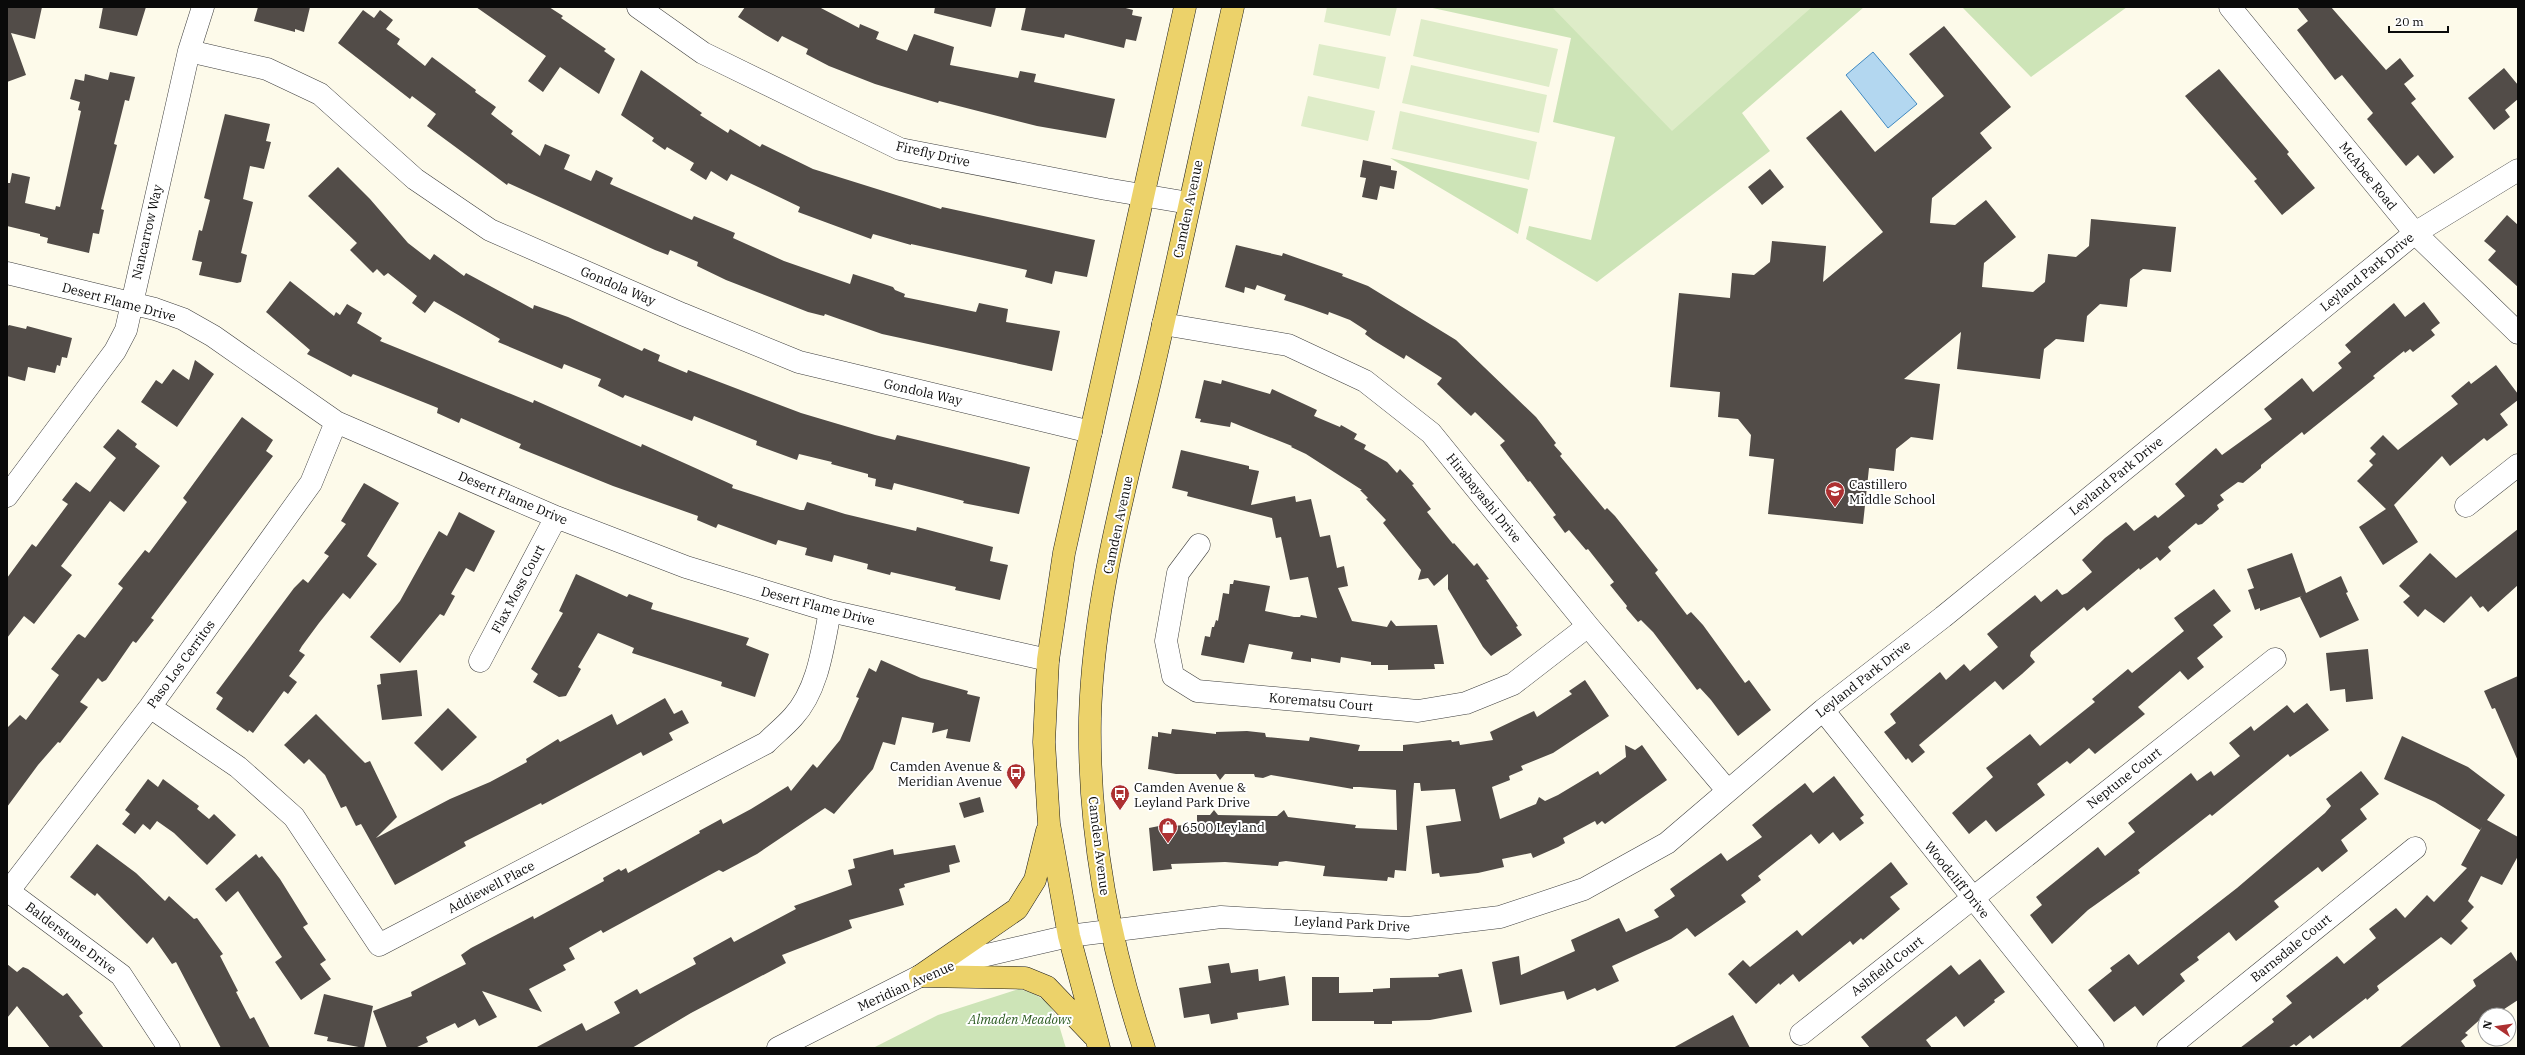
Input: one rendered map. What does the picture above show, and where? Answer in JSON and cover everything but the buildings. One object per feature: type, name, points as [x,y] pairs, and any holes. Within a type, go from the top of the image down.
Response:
[{"type":"main road","points":[[1097,1042],[1069,936],[1049,824],[1044,742],[1048,660],[1064,553],[1185,7]]},
{"type":"main road","name":"Camden Avenue","points":[[1144,1048],[1123,985],[1111,930],[1093,806],[1090,718],[1097,629],[1115,532],[1234,7]]},
{"type":"main road","points":[[920,976],[1018,909],[1034,880],[1049,824]]},
{"type":"main road","points":[[920,976],[1025,978],[1047,987],[1097,1042]]},
{"type":"street","name":"Nancarrow Way","points":[[7,496],[115,351],[126,330],[190,51],[203,7]]},
{"type":"street","name":"Firefly Drive","points":[[638,7],[703,53],[900,149],[1189,203]]},
{"type":"street","name":"McAbee Road","points":[[2230,7],[2415,233],[2518,333]]},
{"type":"street","name":"Gondola Way","points":[[190,51],[267,69],[320,94],[415,179],[490,230],[704,323],[798,362],[1091,432]]},
{"type":"street","name":"Leyland Park Drive","points":[[1111,930],[1221,917],[1408,928],[1500,918],[1584,889],[1598,882],[1667,843],[1727,790],[1823,710],[1943,617],[2415,233],[2518,170]]},
{"type":"street","name":"Desert Flame Drive","points":[[7,273],[131,304],[183,319],[213,336],[336,422],[556,517],[686,567],[830,611],[1048,660]]},
{"type":"street","name":"Hirabayashi Drive","points":[[1163,324],[1288,345],[1365,381],[1431,433],[1588,626],[1727,790]]},
{"type":"street","name":"Paso Los Cerritos","points":[[8,892],[150,707],[312,483],[336,422]]},
{"type":"street","points":[[2466,506],[2518,465]]},
{"type":"street","name":"Flax Moss Court","points":[[480,661],[556,517]]},
{"type":"street","name":"Korematsu Court","points":[[1199,545],[1178,573],[1166,641],[1173,676],[1197,691],[1418,711],[1466,703],[1513,684],[1588,626]]},
{"type":"street","name":"Addiewell Place","points":[[150,707],[238,767],[294,817],[379,945],[766,743],[794,716],[812,686],[822,654],[830,611]]},
{"type":"street","name":"Neptune Court","points":[[1972,898],[2276,659]]},
{"type":"street","name":"Woodcliff Drive","points":[[1823,710],[2093,1048]]},
{"type":"street","name":"Barnsdale Court","points":[[2168,1048],[2415,848]]},
{"type":"street","name":"Balderstone Drive","points":[[8,892],[121,975],[170,1048]]},
{"type":"street","name":"Ashfield Court","points":[[1801,1034],[1972,898]]},
{"type":"street","name":"Meridian Avenue","points":[[778,1048],[920,976],[961,961],[1069,936],[1111,930]]},
{"type":"green space","points":[[1327,7],[1397,7],[1390,36],[1324,22]]},
{"type":"green space","points":[[1428,7],[1864,7],[1742,113],[1770,151],[1597,282],[1526,239],[1529,226],[1591,240],[1615,137],[1553,122],[1571,38]]},
{"type":"green space","points":[[1552,7],[1812,7],[1672,131]]},
{"type":"green space","points":[[1962,7],[2127,7],[2031,77]]},
{"type":"green space","points":[[1421,19],[1558,49],[1549,87],[1413,56]]},
{"type":"green space","points":[[1319,44],[1386,57],[1379,89],[1313,75]]},
{"type":"green space","points":[[1411,65],[1547,95],[1539,133],[1402,103]]},
{"type":"green space","points":[[1308,96],[1375,111],[1368,141],[1301,126]]},
{"type":"green space","points":[[1400,111],[1537,142],[1529,180],[1392,149]]},
{"type":"green space","points":[[1390,158],[1528,189],[1518,234]]},
{"type":"green space","name":"Almaden Meadows","points":[[1019,989],[1031,993],[1047,1003],[1056,1017],[1066,1048],[873,1048],[938,1015]]},
{"type":"water","points":[[1873,52],[1917,104],[1888,128],[1846,75]]},
{"type":"place","name":"Castillero Middle School","points":[[1835,508]]},
{"type":"place","name":"Camden Avenue & Meridian Avenue","points":[[1016,790]]},
{"type":"place","name":"Camden Avenue & Leyland Park Drive","points":[[1120,811]]},
{"type":"place","name":"6500 Leyland","points":[[1168,844]]}]
